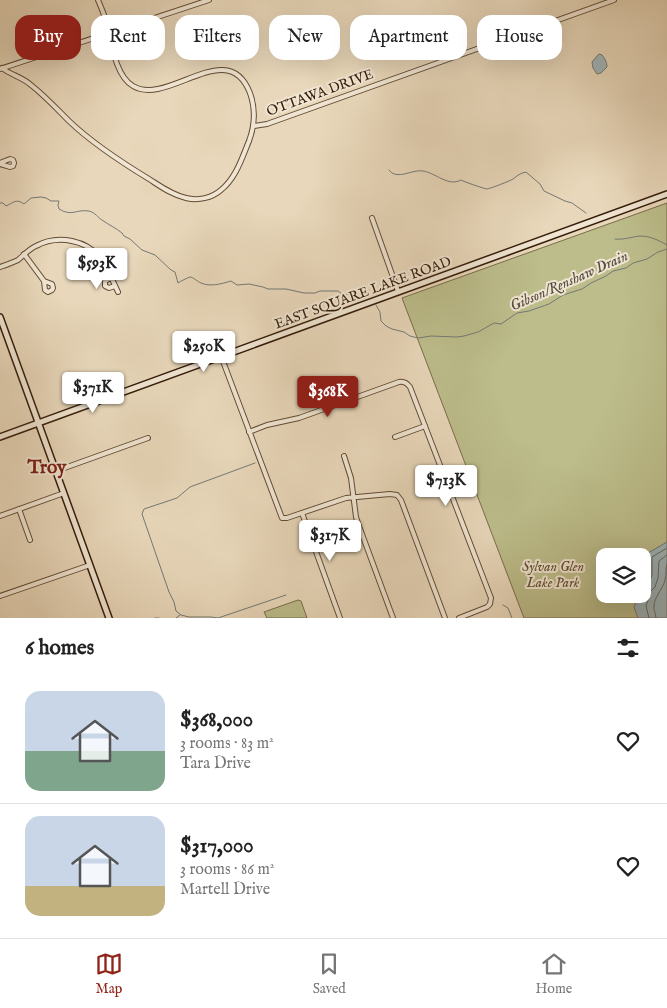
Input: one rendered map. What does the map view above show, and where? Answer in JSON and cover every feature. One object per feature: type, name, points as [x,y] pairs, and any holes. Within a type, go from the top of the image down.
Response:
[{"type":"main road","name":"EAST SQUARE LAKE ROAD","points":[[0,437],[667,194]]},
{"type":"main road","points":[[0,318],[109,618]]},
{"type":"street","points":[[98,0],[103,15]]},
{"type":"street","points":[[164,15],[209,0]]},
{"type":"street","name":"OTTAWA DRIVE","points":[[1,68],[31,84],[77,128],[112,156],[175,194],[186,198],[198,199],[211,196],[227,185],[238,168],[254,126],[282,119],[614,0]]},
{"type":"street","points":[[1,68],[91,39]]},
{"type":"street","points":[[116,60],[123,76],[129,84],[138,89],[155,89],[219,70],[240,76],[252,97],[254,126]]},
{"type":"street","points":[[15,74],[16,64]]},
{"type":"street","points":[[372,218],[398,291]]},
{"type":"street","points":[[0,267],[13,263],[43,243],[60,240],[76,242],[95,252],[102,261],[118,292]]},
{"type":"street","points":[[24,254],[44,281]]},
{"type":"street","points":[[111,278],[105,282],[105,286],[109,288],[115,286]]},
{"type":"street","points":[[221,356],[280,516],[283,519],[335,501],[354,497],[395,494],[399,496],[445,618]]},
{"type":"street","points":[[249,432],[267,425],[299,418],[399,382],[406,383],[410,387],[491,598],[490,604],[485,608],[459,618]]},
{"type":"street","points":[[395,437],[425,426]]},
{"type":"street","points":[[56,471],[148,438]]},
{"type":"street","points":[[344,456],[351,478],[359,526],[393,618]]},
{"type":"street","points":[[0,516],[64,493]]},
{"type":"street","points":[[19,509],[30,540]]},
{"type":"street","points":[[302,513],[340,618]]},
{"type":"street","points":[[0,596],[90,565]]},
{"type":"green space","name":"Sylvan Glen Lake Park","points":[[667,203],[667,618],[524,618],[402,298]]},
{"type":"green space","points":[[298,600],[301,601],[307,618],[267,618],[264,612]]},
{"type":"water","points":[[599,54],[605,59],[607,67],[597,74],[592,62]]},
{"type":"water","points":[[667,542],[667,618],[638,618],[634,607],[636,603],[651,603],[651,551]]},
{"type":"waterway","points":[[389,170],[396,175],[423,171],[447,181],[456,182],[461,180],[487,189],[526,172],[540,184],[544,191],[572,203],[586,213]]},
{"type":"waterway","name":"Gibson/Renshaw Drain","points":[[0,203],[6,206],[17,201],[24,204],[31,198],[41,197],[51,201],[59,201],[59,209],[63,211],[71,213],[89,211],[120,231],[142,250],[155,255],[175,272],[178,283],[190,277],[208,285],[231,281],[237,285],[249,284],[268,289],[286,289],[304,293],[338,291],[342,294],[356,295],[364,298]]},
{"type":"waterway","points":[[615,239],[644,236],[667,245]]},
{"type":"waterway","name":"Gibson/Renshaw Drain","points":[[376,305],[380,312],[381,321],[386,326],[410,336],[418,338],[464,336],[478,332],[494,323],[501,324],[517,313],[549,304],[563,295],[582,289],[613,271],[626,268],[633,263],[647,259],[667,249]]},
{"type":"waterway","points":[[255,463],[190,487],[177,498],[144,509],[142,514],[176,611],[181,615],[218,618],[286,595]]},
{"type":"waterway","points":[[503,605],[508,608],[512,618]]},
{"type":"waterway","points":[[176,618],[180,615]]},
{"type":"district","name":"Troy","points":[[47,468]]}]
